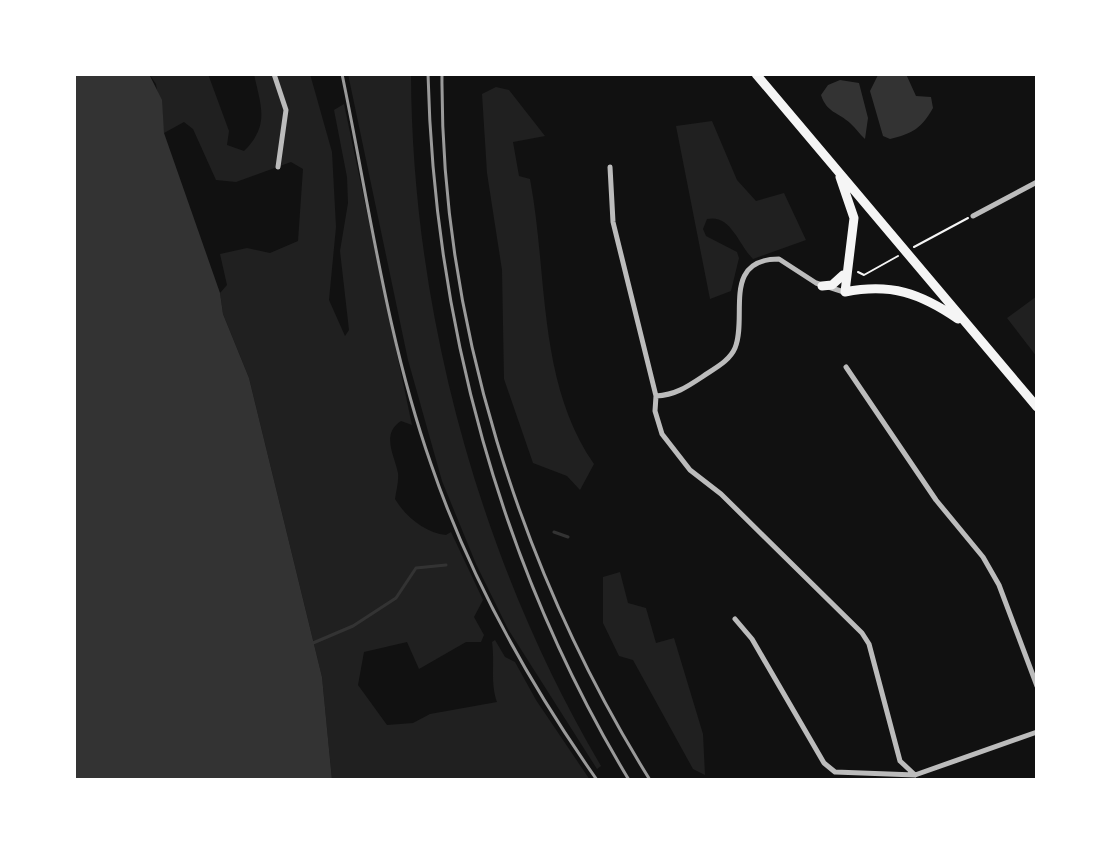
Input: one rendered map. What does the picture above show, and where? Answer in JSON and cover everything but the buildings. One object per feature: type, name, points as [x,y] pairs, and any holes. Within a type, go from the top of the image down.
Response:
[{"type":"highway","points":[[756,74],[1037,407]]},
{"type":"highway","points":[[838,170],[854,218],[845,272],[845,292],[881,287],[901,289],[920,295],[970,327]]},
{"type":"highway","points":[[822,286],[832,285],[845,272]]},
{"type":"street","points":[[274,74],[286,110],[278,167]]},
{"type":"street","points":[[610,167],[613,222],[656,396],[655,411],[662,434],[690,470],[721,494],[862,633],[869,644],[900,761],[915,775]]},
{"type":"street","points":[[973,216],[1037,182]]},
{"type":"street","points":[[656,396],[683,390],[729,358],[737,341],[741,282],[758,264],[779,259],[822,286],[845,292]]},
{"type":"street","points":[[846,367],[936,500],[983,557],[999,585],[1037,686]]},
{"type":"street","points":[[735,619],[752,639],[829,769],[900,777],[915,775],[1037,732]]},
{"type":"shaded area","points":[[74,74],[149,74],[162,100],[164,133],[220,293],[223,314],[249,378],[322,677],[332,780],[74,780]]},
{"type":"shaded area","points":[[149,74],[208,74],[229,131],[227,145],[244,151],[258,133],[260,124],[261,106],[254,74],[310,74],[332,152],[336,227],[329,300],[345,336],[349,330],[340,251],[348,203],[347,177],[334,110],[344,104],[412,425],[401,421],[390,438],[398,476],[395,499],[404,512],[423,527],[438,534],[451,532],[483,600],[474,617],[484,635],[481,642],[466,642],[419,669],[407,642],[364,652],[358,685],[387,725],[413,723],[430,714],[497,702],[493,680],[492,642],[495,640],[505,657],[515,662],[536,700],[590,780],[332,780],[322,677],[249,378],[223,314],[220,293],[227,285],[220,254],[247,248],[270,253],[298,241],[303,169],[291,162],[236,182],[216,180],[193,129],[184,122],[164,133],[156,84]]},
{"type":"shaded area","points":[[348,74],[411,74],[414,164],[424,254],[440,343],[461,432],[488,520],[520,605],[558,687],[601,766],[597,769],[508,629],[476,564],[442,481],[408,360]]},
{"type":"shaded area","points":[[906,74],[916,96],[931,97],[933,108],[916,129],[890,139],[883,136],[870,91],[878,75]]},
{"type":"shaded area","points":[[840,80],[859,83],[868,118],[865,139],[823,101],[821,95],[828,85]]},
{"type":"shaded area","points":[[496,87],[509,90],[545,136],[513,142],[519,176],[530,179],[553,363],[562,398],[594,464],[580,490],[567,476],[533,463],[504,379],[502,270],[487,173],[482,94]]},
{"type":"shaded area","points":[[712,121],[737,180],[756,201],[784,193],[806,240],[753,259],[728,226],[722,221],[707,219],[703,229],[706,236],[737,252],[739,258],[731,291],[710,299],[676,126]]},
{"type":"shaded area","points":[[1037,296],[1037,357],[1007,318]]},
{"type":"shaded area","points":[[620,572],[628,603],[646,608],[656,643],[674,638],[703,734],[705,775],[693,769],[633,660],[619,656],[603,623],[603,577]]},
{"type":"waterway","points":[[554,532],[568,537]]},
{"type":"waterway","points":[[313,643],[353,626],[396,598],[416,568],[446,565]]},
{"type":"railway","points":[[342,74],[402,368],[446,506],[482,588],[524,667],[597,780]]},
{"type":"railway","points":[[428,74],[433,167],[444,259],[460,350],[483,440],[511,529],[544,615],[584,699],[629,780]]},
{"type":"railway","points":[[442,74],[445,166],[456,259],[473,350],[497,441],[527,530],[563,617],[604,700],[650,780]]}]
